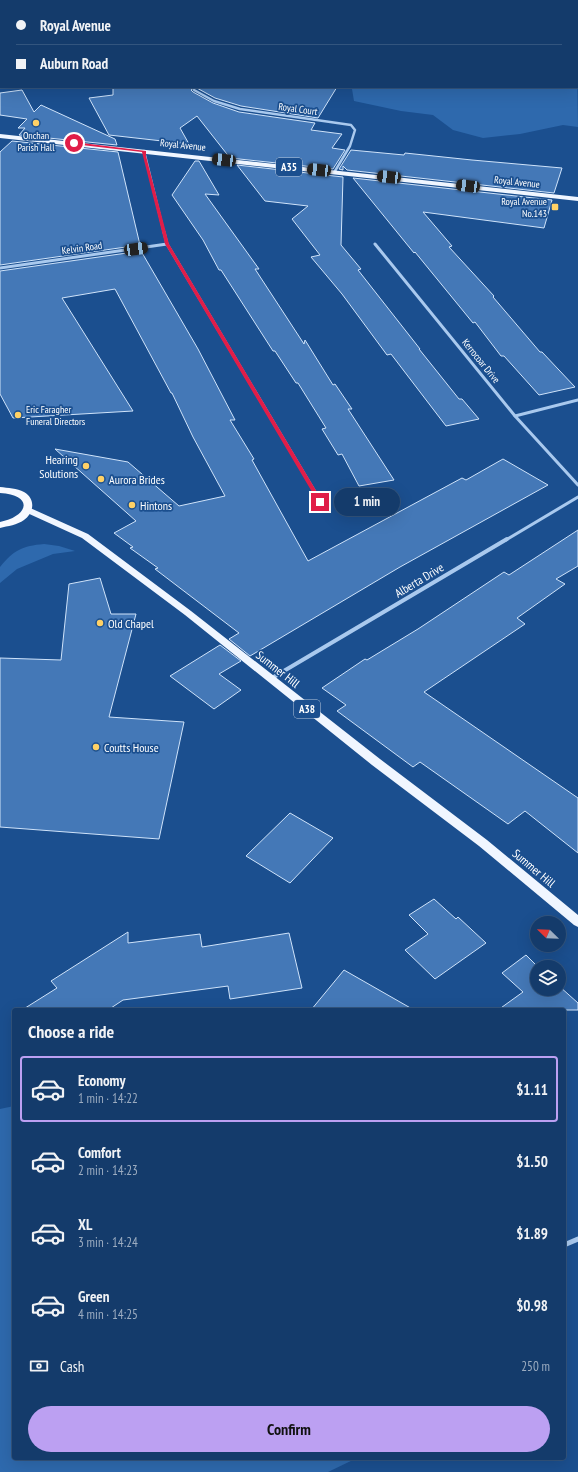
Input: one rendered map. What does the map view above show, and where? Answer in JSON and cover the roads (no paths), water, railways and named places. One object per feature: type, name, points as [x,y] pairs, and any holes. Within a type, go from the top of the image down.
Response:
[{"type":"highway","points":[[0,490],[16,491],[23,494],[28,499],[29,504],[28,510],[16,521],[0,525]]},
{"type":"main road","name":"Royal Avenue","points":[[0,136],[578,199]]},
{"type":"main road","name":"Summer Hill","points":[[28,510],[85,536],[483,843],[576,918]]},
{"type":"street","name":"Royal Court","points":[[194,90],[214,101],[240,109],[351,125],[355,130],[354,137],[344,159],[335,172]]},
{"type":"street","points":[[144,151],[144,156],[167,244],[320,502]]},
{"type":"street","name":"Kelvin Road","points":[[0,268],[167,244]]},
{"type":"street","name":"Kerrocoar Drive","points":[[375,244],[516,416],[578,485]]},
{"type":"street","points":[[516,416],[578,400]]},
{"type":"street","name":"Alberta Drive","points":[[270,680],[578,497]]},
{"type":"street","points":[[566,1244],[578,1239]]},
{"type":"place","name":"Onchan Parish Hall","points":[[36,123]]},
{"type":"place","name":"Royal Avenue No.143","points":[[555,207]]},
{"type":"place","name":"Eric Faragher Funeral Directors","points":[[18,415]]},
{"type":"place","name":"Hearing Solutions","points":[[86,466]]},
{"type":"place","name":"Aurora Brides","points":[[101,479]]},
{"type":"place","name":"Hintons","points":[[132,505]]},
{"type":"place","name":"Old Chapel","points":[[100,623]]},
{"type":"place","name":"Coutts House","points":[[96,747]]}]
